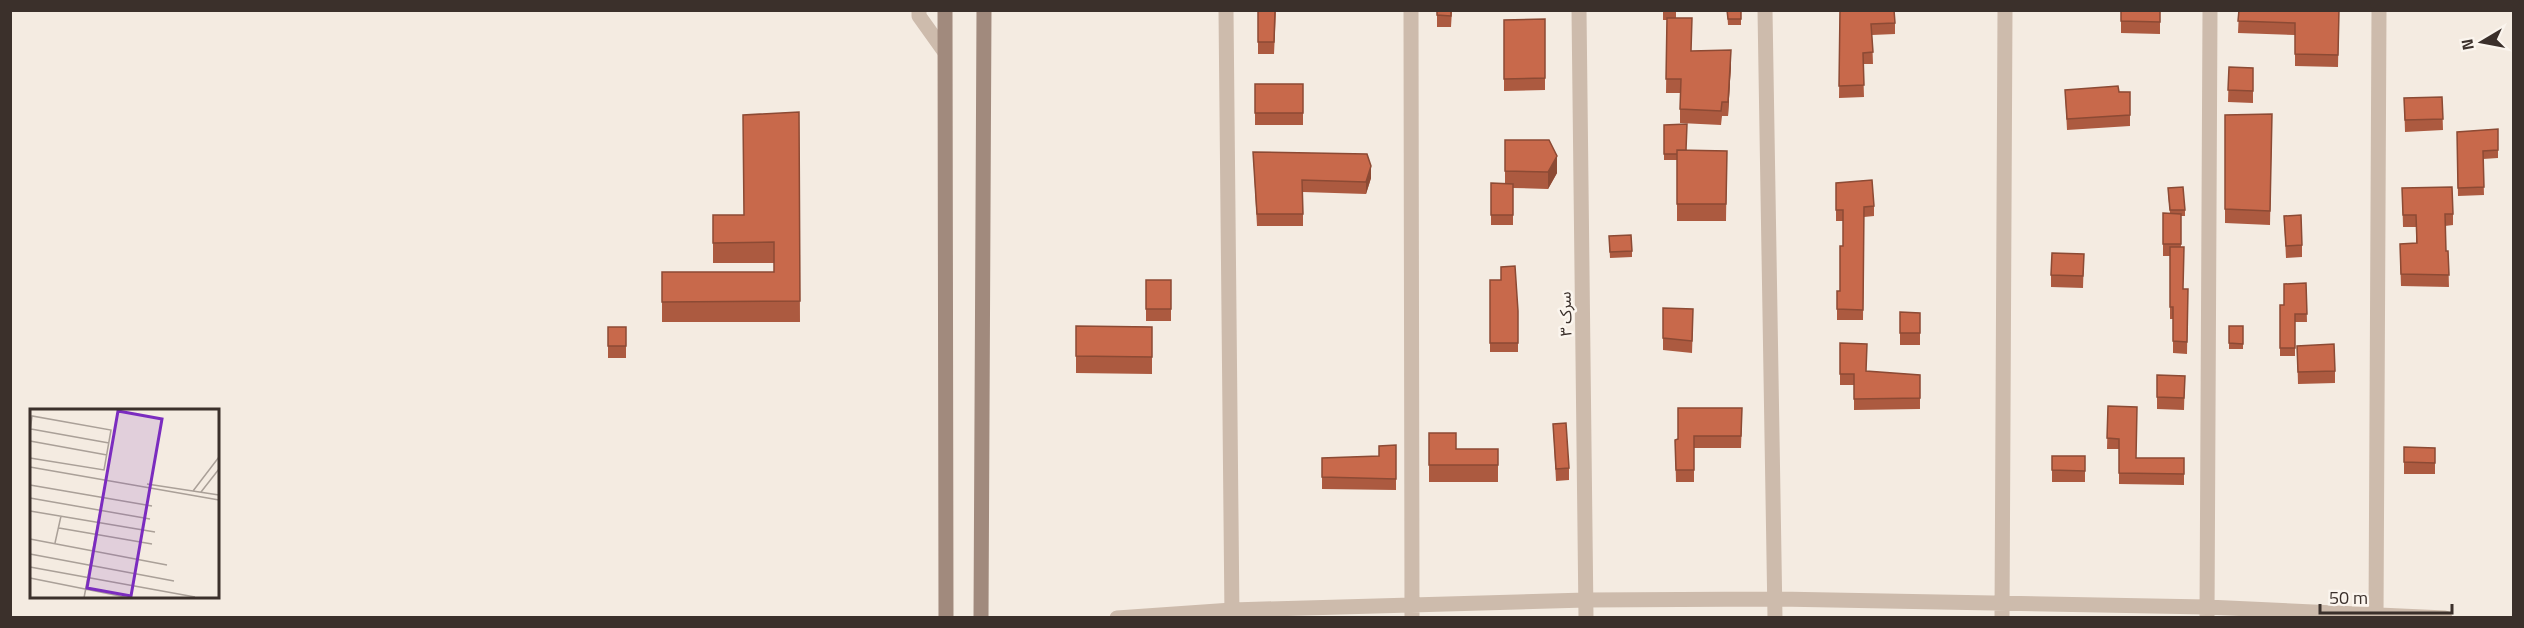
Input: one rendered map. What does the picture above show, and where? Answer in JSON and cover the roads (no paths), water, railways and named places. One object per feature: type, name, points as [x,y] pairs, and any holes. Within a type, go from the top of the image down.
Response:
[{"type":"main road","points":[[945,10],[946,618]]},
{"type":"main road","points":[[981,618],[984,10]]},
{"type":"street","points":[[919,10],[919,16],[944,51]]},
{"type":"street","points":[[1226,10],[1233,614]]},
{"type":"street","points":[[1411,10],[1412,612]]},
{"type":"street","name":"سرک ۳","points":[[1580,10],[1586,618]]},
{"type":"street","points":[[1765,10],[1775,618]]},
{"type":"street","points":[[2002,610],[2005,10]]},
{"type":"street","points":[[2207,612],[2210,10]]},
{"type":"street","points":[[2376,616],[2379,10]]},
{"type":"street","points":[[1117,618],[1412,612],[1586,600],[1775,599],[2002,610],[2445,618]]}]
